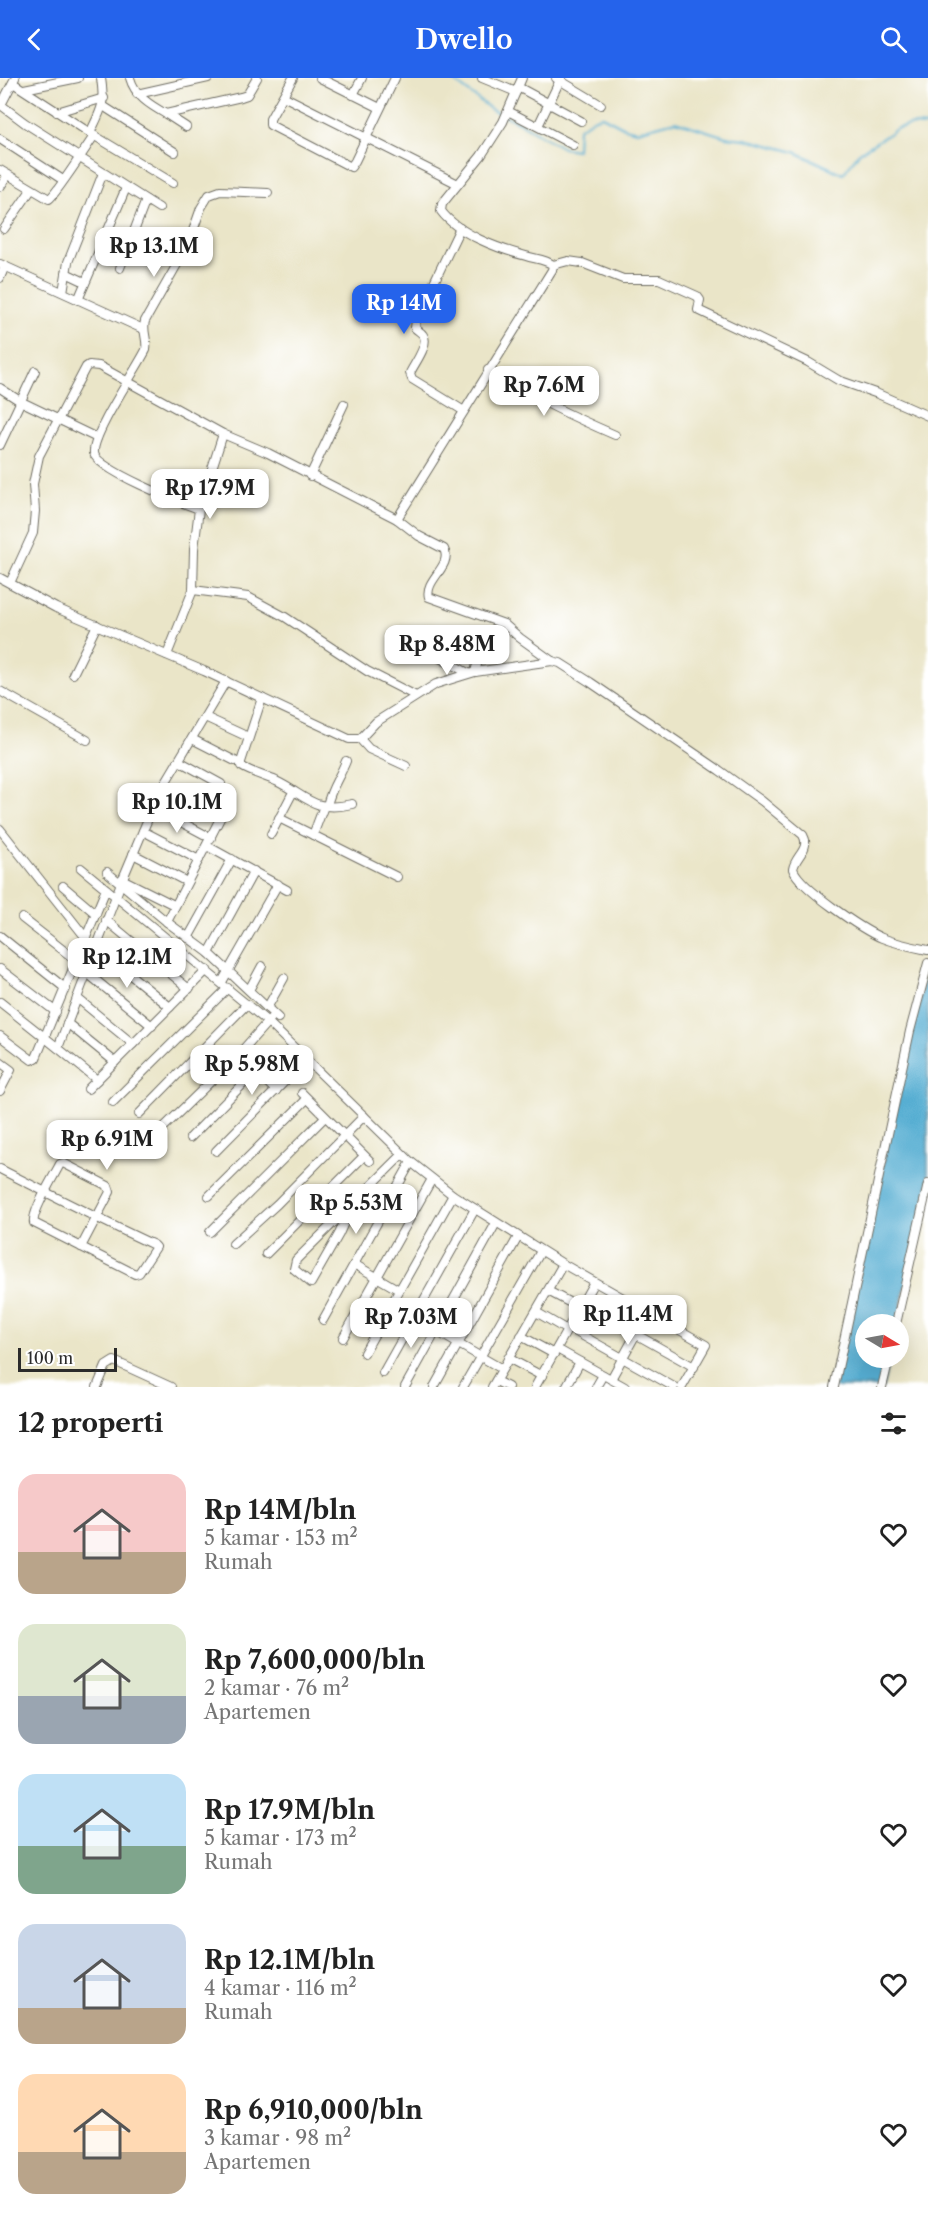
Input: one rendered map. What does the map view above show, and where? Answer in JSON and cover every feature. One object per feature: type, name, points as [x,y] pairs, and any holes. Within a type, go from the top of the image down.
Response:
[{"type":"street","points":[[24,89],[78,78]]},
{"type":"street","points":[[0,170],[49,199],[54,197],[92,134],[103,102],[101,78]]},
{"type":"street","points":[[130,78],[137,94],[186,127]]},
{"type":"street","points":[[137,94],[208,78]]},
{"type":"street","points":[[166,114],[241,97],[247,94],[256,78]]},
{"type":"street","points":[[293,78],[285,97],[269,123],[285,134],[351,167],[395,78]]},
{"type":"street","points":[[353,95],[362,78]]},
{"type":"street","points":[[482,78],[517,89],[581,120]]},
{"type":"street","points":[[522,78],[507,115],[481,156],[442,204],[441,212],[460,228],[496,246],[545,260],[553,265],[568,261],[582,263],[623,279],[659,279],[697,296],[700,300],[698,310],[808,362],[838,380],[878,394],[928,416]]},
{"type":"street","points":[[324,79],[380,108]]},
{"type":"street","points":[[538,126],[559,79],[601,105]]},
{"type":"street","points":[[159,208],[0,105],[14,81],[57,112],[173,183]]},
{"type":"street","points":[[285,97],[458,184]]},
{"type":"street","points":[[57,112],[103,102],[175,152]]},
{"type":"street","points":[[507,115],[538,126],[573,145]]},
{"type":"street","points":[[0,139],[63,180]]},
{"type":"street","points":[[63,292],[68,262],[103,173]]},
{"type":"street","points":[[0,187],[8,175]]},
{"type":"street","points":[[78,300],[126,188]]},
{"type":"street","points":[[4,229],[31,190]]},
{"type":"street","points":[[143,329],[188,245],[201,208],[209,195],[220,190],[268,193]]},
{"type":"street","points":[[120,268],[146,200]]},
{"type":"street","points":[[460,228],[416,320],[415,328],[425,339],[423,348],[410,373],[412,379],[464,411]]},
{"type":"street","points":[[0,278],[3,265],[143,329],[148,340],[146,350],[97,438],[94,456],[97,460],[153,491],[199,509]]},
{"type":"street","points":[[397,519],[553,265]]},
{"type":"street","points":[[66,273],[85,282]]},
{"type":"street","points":[[10,584],[33,533],[35,511],[33,484],[39,456],[86,367],[99,366],[223,434],[268,453],[397,519],[419,536],[446,552],[446,559],[429,589],[429,597],[504,624],[552,661]]},
{"type":"street","points":[[0,445],[35,370]]},
{"type":"street","points":[[488,370],[565,414],[615,435]]},
{"type":"street","points":[[0,388],[20,401],[97,438]]},
{"type":"street","points":[[310,476],[344,404]]},
{"type":"street","points":[[167,654],[193,590],[194,549],[199,509],[223,434]]},
{"type":"street","points":[[0,578],[56,608],[167,654],[349,739],[360,739],[376,722],[436,684],[472,672],[530,663],[552,661],[560,663],[719,770],[803,835],[807,842],[793,866],[795,874],[842,914],[883,939],[928,950]]},
{"type":"street","points":[[193,590],[248,597],[285,617],[367,671],[416,696]]},
{"type":"street","points":[[74,674],[97,625]]},
{"type":"street","points":[[472,672],[483,641]]},
{"type":"street","points":[[438,657],[472,672]]},
{"type":"street","points":[[58,1048],[115,897],[153,807],[226,681]]},
{"type":"street","points":[[0,691],[87,740]]},
{"type":"street","points":[[262,698],[241,766],[276,781],[308,801],[326,806],[352,804]]},
{"type":"street","points":[[205,717],[246,736]]},
{"type":"street","points":[[192,739],[235,761]]},
{"type":"street","points":[[360,739],[369,749],[406,766]]},
{"type":"street","points":[[179,761],[221,784]]},
{"type":"street","points":[[312,835],[326,806],[330,791],[339,778],[346,761]]},
{"type":"street","points":[[164,785],[222,814]]},
{"type":"street","points":[[271,834],[293,792]]},
{"type":"street","points":[[167,922],[230,799]]},
{"type":"street","points":[[153,807],[232,859],[287,890]]},
{"type":"street","points":[[279,818],[397,877]]},
{"type":"street","points":[[0,829],[86,938]]},
{"type":"street","points":[[143,831],[199,860]]},
{"type":"street","points":[[133,854],[187,882]]},
{"type":"street","points":[[188,938],[232,859]]},
{"type":"street","points":[[81,868],[248,1004],[307,1059],[402,1155],[432,1179],[541,1251],[706,1345],[682,1387]]},
{"type":"street","points":[[107,872],[174,905]]},
{"type":"street","points":[[208,954],[254,872]]},
{"type":"street","points":[[122,881],[167,922],[229,971],[273,1014]]},
{"type":"street","points":[[113,1102],[225,985],[229,971],[278,884]]},
{"type":"street","points":[[63,886],[96,914]]},
{"type":"street","points":[[0,1036],[32,1060],[36,1058],[106,889]]},
{"type":"street","points":[[22,918],[88,970],[152,1026]]},
{"type":"street","points":[[106,920],[189,989]]},
{"type":"street","points":[[0,936],[66,989]]},
{"type":"street","points":[[96,947],[170,1007]]},
{"type":"street","points":[[834,1387],[906,1049],[928,963]]},
{"type":"street","points":[[249,990],[261,966]]},
{"type":"street","points":[[0,969],[56,1012]]},
{"type":"street","points":[[88,1089],[207,970]]},
{"type":"street","points":[[163,1128],[239,1054],[268,1022],[273,1014],[284,978]]},
{"type":"street","points":[[77,998],[133,1044]]},
{"type":"street","points":[[0,1002],[97,1080]]},
{"type":"street","points":[[139,1114],[248,1004]]},
{"type":"street","points":[[68,1023],[115,1062]]},
{"type":"street","points":[[239,1054],[276,1091]]},
{"type":"street","points":[[216,1151],[307,1059]]},
{"type":"street","points":[[0,1062],[11,1070],[0,1091]]},
{"type":"street","points":[[190,1138],[256,1071]]},
{"type":"street","points":[[209,1196],[305,1096],[367,1158],[266,1254]]},
{"type":"street","points":[[233,1244],[277,1204],[364,1116]]},
{"type":"street","points":[[210,1232],[325,1117]]},
{"type":"street","points":[[351,1207],[339,1234],[311,1283],[294,1269],[296,1260],[402,1155]]},
{"type":"street","points":[[323,1320],[411,1162]]},
{"type":"street","points":[[0,1169],[46,1192],[96,1218],[154,1245],[155,1250],[139,1273],[135,1274],[81,1247],[33,1223],[33,1218],[46,1192],[60,1164],[63,1163],[108,1186],[110,1192],[96,1218],[81,1247]]},
{"type":"street","points":[[343,1338],[432,1179]]},
{"type":"street","points":[[898,1314],[928,1184]]},
{"type":"street","points":[[364,1353],[453,1195]]},
{"type":"street","points":[[383,1373],[475,1209]]},
{"type":"street","points":[[405,1387],[496,1223]]},
{"type":"street","points":[[434,1387],[518,1237]]},
{"type":"street","points":[[463,1387],[541,1251]]},
{"type":"street","points":[[354,1264],[399,1290]]},
{"type":"street","points":[[508,1387],[494,1384],[563,1264]]},
{"type":"street","points":[[535,1387],[594,1282]]},
{"type":"street","points":[[548,1291],[636,1334],[694,1367]]},
{"type":"street","points":[[393,1300],[416,1313],[458,1344],[502,1369]]},
{"type":"street","points":[[536,1312],[674,1387]]},
{"type":"street","points":[[596,1387],[623,1358],[648,1312]]},
{"type":"street","points":[[521,1336],[580,1362],[625,1387]]},
{"type":"street","points":[[508,1358],[542,1376]]},
{"type":"street","points":[[97,1387],[106,1366],[114,1361],[171,1387]]},
{"type":"street","points":[[566,1387],[580,1362]]},
{"type":"street","points":[[882,1387],[887,1368]]},
{"type":"water","points":[[928,960],[928,1185],[899,1314],[855,1314],[855,1368],[888,1368],[883,1387],[834,1387]]},
{"type":"waterway","points":[[450,78],[492,110],[563,148],[577,150],[578,129],[595,118],[602,116],[625,128],[637,131],[675,121],[726,137],[745,139],[795,152],[843,174],[859,153],[898,128],[911,125],[928,126]]}]
